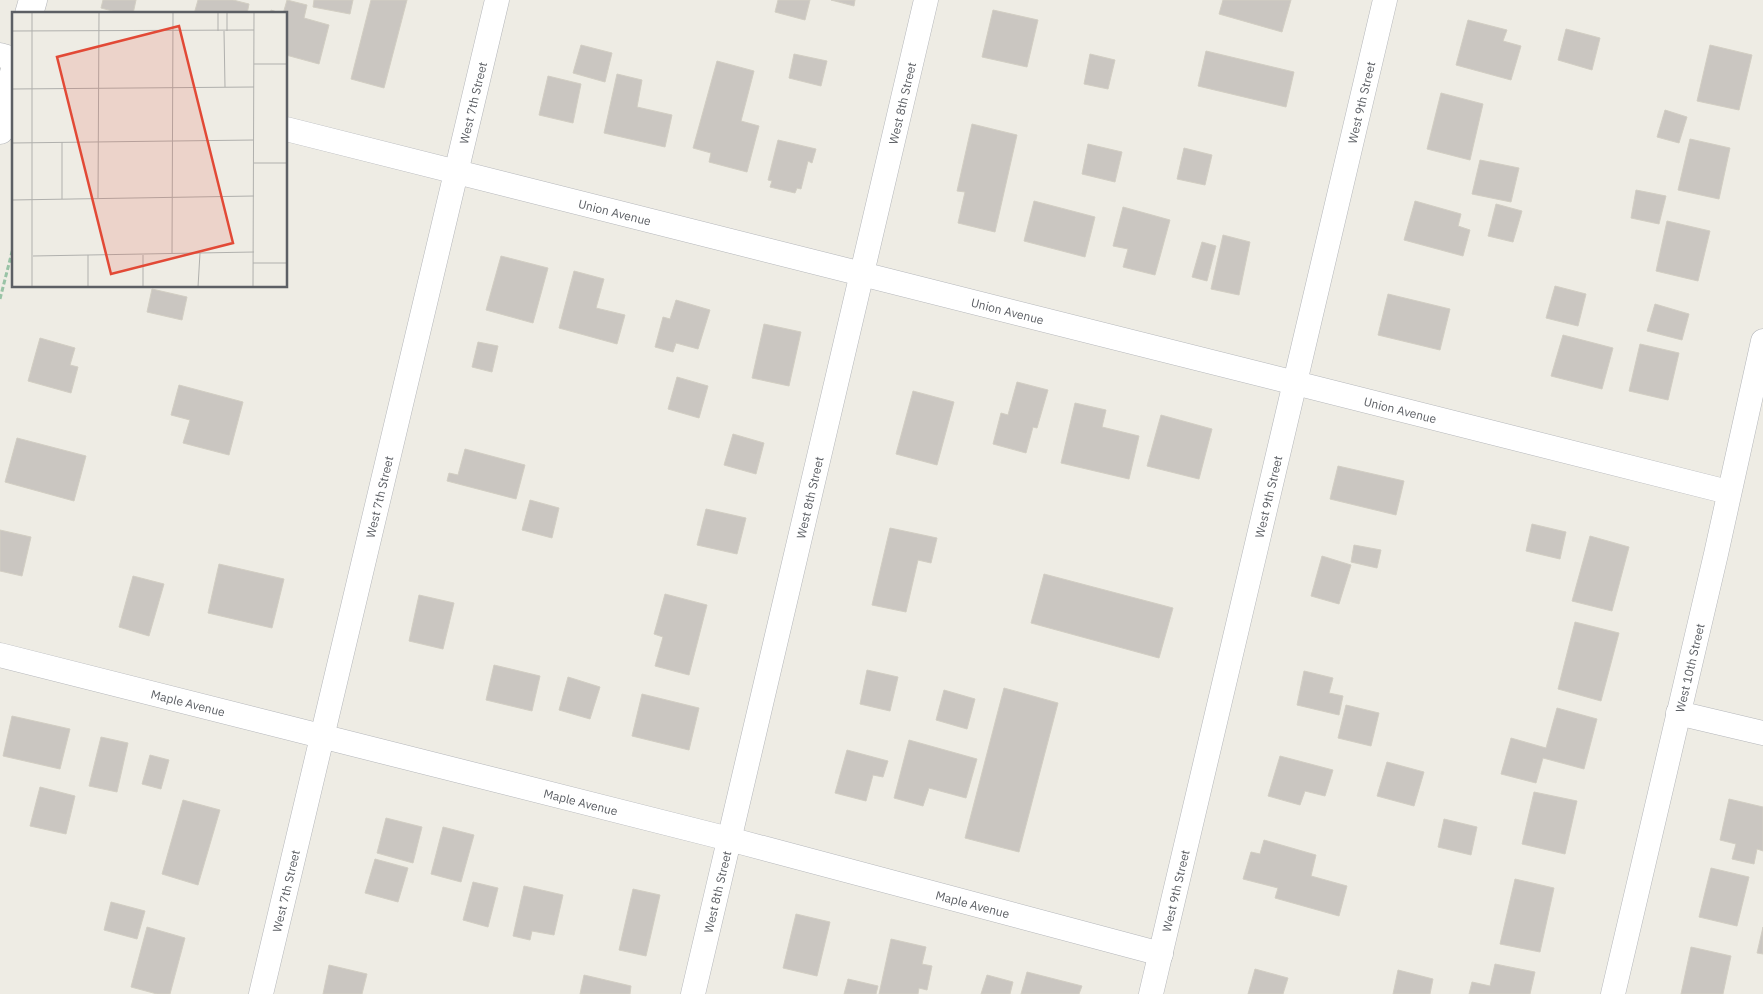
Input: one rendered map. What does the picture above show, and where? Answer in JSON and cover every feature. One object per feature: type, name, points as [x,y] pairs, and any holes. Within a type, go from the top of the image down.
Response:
[{"type":"street","name":"West 7th Street","points":[[261,994],[497,0]]},
{"type":"street","name":"West 8th Street","points":[[693,994],[926,0]]},
{"type":"street","name":"West 9th Street","points":[[1151,994],[1385,0]]},
{"type":"street","points":[[0,130],[12,81]]},
{"type":"street","name":"Union Avenue","points":[[288,130],[1728,492]]},
{"type":"street","name":"West 10th Street","points":[[1613,994],[1763,341]]},
{"type":"street","name":"Maple Avenue","points":[[0,655],[729,839],[1161,954]]},
{"type":"street","points":[[1678,713],[1763,733]]},
{"type":"path","points":[[0,299],[12,252]]},
{"type":"building","points":[[103,0],[136,0],[133,12],[116,12],[101,8]]},
{"type":"building","points":[[198,0],[233,0],[249,4],[247,12],[195,12]]},
{"type":"building","points":[[287,0],[307,5],[304,18],[329,25],[319,64],[288,56],[288,12],[284,12]]},
{"type":"building","points":[[314,0],[353,0],[350,14],[313,7]]},
{"type":"building","points":[[371,0],[407,0],[384,88],[351,79]]},
{"type":"building","points":[[778,0],[810,0],[805,20],[775,12]]},
{"type":"building","points":[[831,0],[855,0],[854,6]]},
{"type":"building","points":[[1223,0],[1291,0],[1282,32],[1219,14]]},
{"type":"building","points":[[993,10],[1038,20],[1027,67],[982,57]]},
{"type":"building","points":[[1468,20],[1507,30],[1503,41],[1521,46],[1511,80],[1456,65]]},
{"type":"building","points":[[1566,29],[1600,38],[1592,70],[1558,60]]},
{"type":"building","points":[[581,45],[612,53],[605,82],[573,73]]},
{"type":"building","points":[[1710,45],[1752,55],[1739,110],[1697,101]]},
{"type":"building","points":[[1206,51],[1294,72],[1286,107],[1198,86]]},
{"type":"building","points":[[794,54],[827,61],[821,86],[789,78]]},
{"type":"building","points":[[1090,54],[1115,60],[1108,89],[1084,84]]},
{"type":"building","points":[[717,61],[754,71],[741,121],[759,126],[747,172],[709,162],[711,153],[693,148]]},
{"type":"building","points":[[617,74],[642,80],[637,107],[672,115],[665,147],[604,133]]},
{"type":"building","points":[[548,76],[581,84],[573,123],[539,115]]},
{"type":"building","points":[[1441,93],[1483,104],[1470,160],[1427,149]]},
{"type":"building","points":[[1665,110],[1687,117],[1679,143],[1657,137]]},
{"type":"building","points":[[972,124],[1017,135],[995,232],[958,223],[965,192],[957,191]]},
{"type":"building","points":[[1690,139],[1730,148],[1719,199],[1678,190]]},
{"type":"building","points":[[778,140],[816,149],[812,163],[808,161],[801,189],[797,188],[795,193],[770,187],[772,181],[768,180]]},
{"type":"building","points":[[1088,144],[1122,152],[1115,182],[1082,174]]},
{"type":"building","points":[[1184,148],[1212,155],[1205,185],[1177,179]]},
{"type":"building","points":[[1480,160],[1519,168],[1511,202],[1472,194]]},
{"type":"building","points":[[1636,190],[1666,196],[1659,224],[1631,218]]},
{"type":"building","points":[[1034,201],[1095,217],[1085,257],[1024,241]]},
{"type":"building","points":[[1415,201],[1461,214],[1458,226],[1470,230],[1463,256],[1404,240]]},
{"type":"building","points":[[1496,204],[1522,211],[1513,242],[1488,236]]},
{"type":"building","points":[[1123,207],[1170,220],[1155,275],[1123,267],[1128,249],[1113,246]]},
{"type":"building","points":[[1667,221],[1710,231],[1698,281],[1656,271]]},
{"type":"building","points":[[1223,235],[1250,242],[1239,295],[1211,289]]},
{"type":"building","points":[[1202,242],[1216,246],[1207,281],[1192,277]]},
{"type":"building","points":[[501,256],[548,268],[533,323],[486,310]]},
{"type":"building","points":[[574,271],[604,279],[596,308],[625,315],[617,344],[559,328]]},
{"type":"building","points":[[1555,286],[1586,294],[1578,326],[1546,318]]},
{"type":"building","points":[[152,289],[187,297],[182,320],[147,312]]},
{"type":"building","points":[[1388,294],[1450,309],[1440,350],[1378,335]]},
{"type":"building","points":[[676,300],[710,310],[698,349],[676,343],[673,352],[655,347],[663,317],[670,319]]},
{"type":"building","points":[[1655,304],[1689,314],[1682,340],[1647,331]]},
{"type":"building","points":[[764,324],[801,332],[789,386],[752,378]]},
{"type":"building","points":[[1563,335],[1613,348],[1602,389],[1551,376]]},
{"type":"building","points":[[40,338],[75,348],[70,365],[78,367],[71,393],[28,381]]},
{"type":"building","points":[[478,342],[498,346],[492,372],[472,367]]},
{"type":"building","points":[[1640,344],[1679,353],[1668,400],[1629,391]]},
{"type":"building","points":[[677,377],[708,386],[699,418],[668,409]]},
{"type":"building","points":[[1017,382],[1048,390],[1037,428],[1033,427],[1026,453],[993,444],[1001,413],[1008,415]]},
{"type":"building","points":[[179,385],[243,402],[229,455],[183,443],[190,420],[171,415]]},
{"type":"building","points":[[913,391],[954,402],[937,465],[896,454]]},
{"type":"building","points":[[1075,403],[1106,410],[1102,427],[1139,436],[1129,479],[1061,463]]},
{"type":"building","points":[[1161,415],[1212,429],[1199,479],[1147,466]]},
{"type":"building","points":[[733,434],[764,443],[756,474],[724,465]]},
{"type":"building","points":[[17,438],[86,456],[74,501],[5,482]]},
{"type":"building","points":[[465,449],[525,465],[516,499],[447,481],[449,473],[458,475]]},
{"type":"building","points":[[1338,466],[1404,481],[1396,515],[1330,499]]},
{"type":"building","points":[[530,500],[559,508],[552,538],[522,530]]},
{"type":"building","points":[[706,509],[746,518],[737,554],[697,545]]},
{"type":"building","points":[[1532,524],[1566,532],[1560,559],[1526,551]]},
{"type":"building","points":[[890,528],[937,538],[931,563],[918,560],[906,612],[872,605]]},
{"type":"building","points":[[0,530],[31,537],[22,576],[0,571]]},
{"type":"building","points":[[1590,536],[1629,547],[1612,611],[1572,601]]},
{"type":"building","points":[[1354,545],[1381,550],[1377,568],[1351,562]]},
{"type":"building","points":[[1322,556],[1351,565],[1339,604],[1311,596]]},
{"type":"building","points":[[219,564],[284,579],[272,628],[208,613]]},
{"type":"building","points":[[1044,574],[1173,608],[1159,658],[1031,623]]},
{"type":"building","points":[[133,576],[164,584],[149,636],[119,627]]},
{"type":"building","points":[[665,594],[707,605],[689,675],[655,666],[663,637],[654,634]]},
{"type":"building","points":[[419,595],[454,603],[443,649],[409,641]]},
{"type":"building","points":[[1575,622],[1619,633],[1601,701],[1558,689]]},
{"type":"building","points":[[494,665],[540,676],[532,711],[486,700]]},
{"type":"building","points":[[867,670],[898,677],[890,711],[860,704]]},
{"type":"building","points":[[1304,671],[1333,678],[1329,693],[1343,696],[1339,715],[1297,705]]},
{"type":"building","points":[[568,677],[600,687],[590,719],[559,710]]},
{"type":"building","points":[[1004,688],[1058,703],[1019,852],[965,838]]},
{"type":"building","points":[[944,690],[975,699],[967,729],[936,720]]},
{"type":"building","points":[[642,694],[699,708],[689,750],[632,736]]},
{"type":"building","points":[[1346,705],[1379,713],[1371,746],[1338,738]]},
{"type":"building","points":[[1557,708],[1597,719],[1584,769],[1543,758],[1536,783],[1501,774],[1511,738],[1546,748]]},
{"type":"building","points":[[12,716],[70,729],[60,769],[3,756]]},
{"type":"building","points":[[101,737],[128,743],[117,792],[89,786]]},
{"type":"building","points":[[909,740],[977,759],[966,798],[929,788],[923,806],[894,798]]},
{"type":"building","points":[[847,750],[888,761],[883,777],[873,775],[866,801],[835,793]]},
{"type":"building","points":[[150,755],[169,760],[161,789],[142,784]]},
{"type":"building","points":[[1280,756],[1333,770],[1325,796],[1305,791],[1300,805],[1268,796]]},
{"type":"building","points":[[1387,762],[1424,772],[1414,806],[1377,796]]},
{"type":"building","points":[[40,787],[75,796],[66,834],[30,826]]},
{"type":"building","points":[[1534,792],[1577,801],[1565,854],[1522,844]]},
{"type":"building","points":[[1729,799],[1763,807],[1763,851],[1757,849],[1754,864],[1732,859],[1736,844],[1720,840]]},
{"type":"building","points":[[183,800],[220,810],[198,885],[162,874]]},
{"type":"building","points":[[386,818],[422,827],[413,863],[377,853]]},
{"type":"building","points":[[1444,819],[1477,827],[1471,855],[1438,847]]},
{"type":"building","points":[[443,827],[474,835],[461,882],[431,874]]},
{"type":"building","points":[[1264,840],[1316,855],[1311,876],[1347,886],[1339,916],[1275,898],[1278,888],[1243,879],[1251,852],[1260,854]]},
{"type":"building","points":[[375,859],[408,868],[398,902],[365,893]]},
{"type":"building","points":[[1711,868],[1749,877],[1737,926],[1699,917]]},
{"type":"building","points":[[1515,879],[1554,888],[1540,952],[1500,944]]},
{"type":"building","points":[[473,882],[498,888],[488,927],[463,920]]},
{"type":"building","points":[[524,886],[563,895],[554,935],[532,931],[530,940],[513,936]]},
{"type":"building","points":[[633,889],[660,895],[646,956],[619,950]]},
{"type":"building","points":[[111,902],[145,911],[137,939],[104,930]]},
{"type":"building","points":[[796,914],[830,922],[817,976],[783,968]]},
{"type":"building","points":[[147,927],[185,938],[170,994],[157,994],[131,987]]},
{"type":"building","points":[[1763,927],[1763,954],[1757,953]]},
{"type":"building","points":[[891,939],[926,947],[922,964],[932,966],[927,990],[919,988],[918,994],[879,994]]},
{"type":"building","points":[[1691,947],[1731,956],[1723,994],[1681,994]]},
{"type":"building","points":[[1495,964],[1535,972],[1530,994],[1469,994],[1472,982],[1490,986]]},
{"type":"building","points":[[329,965],[367,974],[362,994],[323,994]]},
{"type":"building","points":[[1255,969],[1288,978],[1283,994],[1248,994]]},
{"type":"building","points":[[1398,970],[1433,979],[1430,994],[1393,994]]},
{"type":"building","points":[[1027,972],[1082,986],[1079,994],[1021,994]]},
{"type":"building","points":[[584,975],[631,986],[630,994],[580,994]]},
{"type":"building","points":[[987,975],[1013,982],[1010,994],[981,994]]},
{"type":"building","points":[[848,979],[878,986],[876,994],[844,994]]}]
